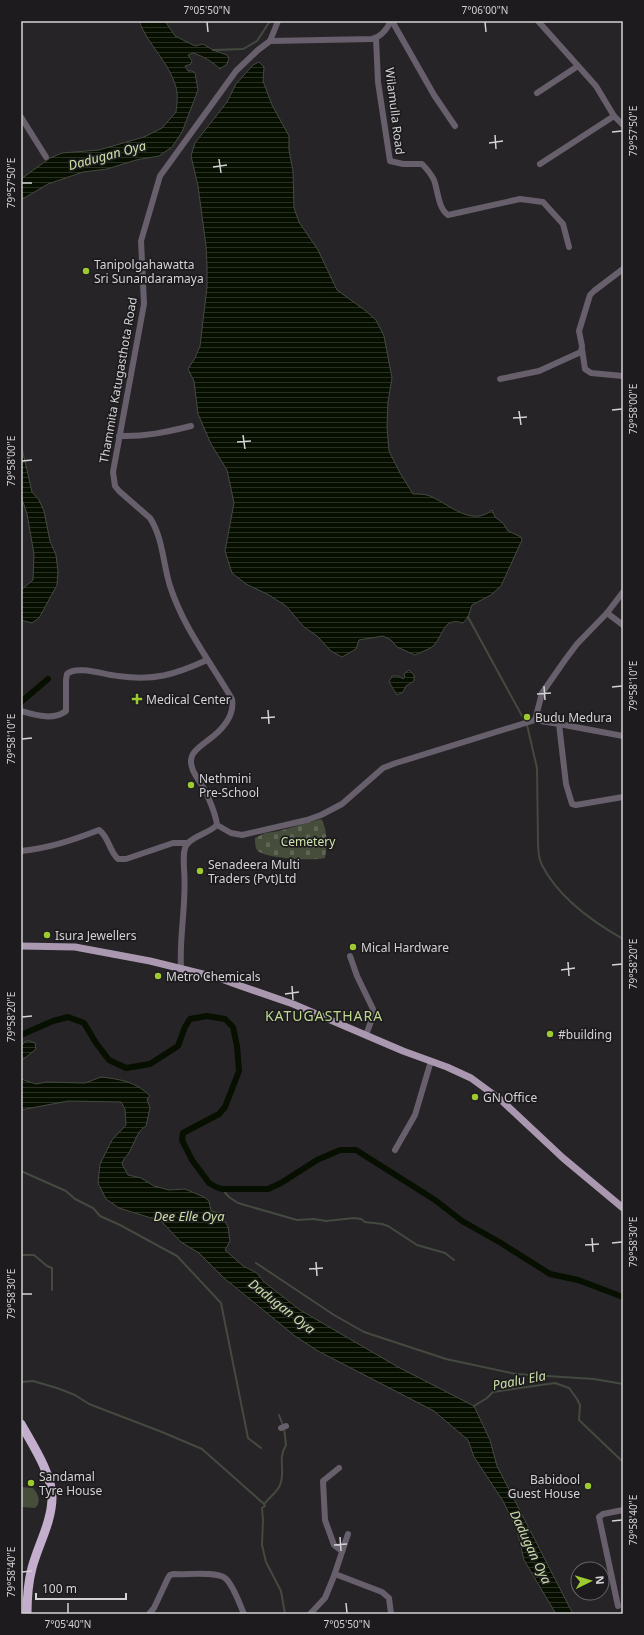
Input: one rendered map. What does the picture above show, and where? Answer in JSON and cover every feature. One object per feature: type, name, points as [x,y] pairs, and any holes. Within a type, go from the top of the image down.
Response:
[{"type":"highway","points":[[21,1424],[41,1462],[52,1496],[48,1521],[32,1568],[27,1600],[27,1614]]},
{"type":"main road","points":[[21,946],[75,947],[181,968],[219,978],[288,1002],[471,1078],[492,1092],[564,1158],[623,1208]]},
{"type":"street","name":"Thammita Katugasthota Road","points":[[217,824],[206,792],[193,770],[190,761],[192,754],[222,728],[230,717],[234,707],[232,698],[207,660],[188,626],[170,586],[159,538],[154,524],[150,518],[122,495],[115,486],[113,472],[144,304],[141,241],[160,176],[236,72],[258,50],[270,41],[278,21]]},
{"type":"street","points":[[270,41],[376,38],[388,28],[392,21]]},
{"type":"street","points":[[392,21],[434,95],[455,126]]},
{"type":"street","points":[[538,21],[596,86],[614,116],[623,125]]},
{"type":"street","name":"Wilamulla Road","points":[[376,38],[378,82],[390,161],[403,164],[422,164],[433,179],[443,211],[448,215],[520,199],[543,202],[563,224],[569,247]]},
{"type":"street","points":[[537,93],[578,66]]},
{"type":"street","points":[[540,164],[614,116]]},
{"type":"street","points":[[21,117],[46,157]]},
{"type":"street","points":[[623,278],[621,270],[590,295],[579,331],[585,369],[591,373],[623,376]]},
{"type":"street","points":[[500,379],[539,372],[572,358],[581,352],[582,349]]},
{"type":"street","points":[[119,436],[135,437],[191,426]]},
{"type":"street","points":[[535,720],[542,693],[577,644],[607,613],[623,592]]},
{"type":"street","points":[[607,613],[623,625]]},
{"type":"street","points":[[21,711],[47,716],[60,716],[66,711],[66,680],[71,670],[76,669],[117,676],[146,678],[162,677],[207,660]]},
{"type":"street","points":[[21,851],[45,848],[60,844],[99,830],[104,833],[113,855],[118,859],[126,859],[173,843],[188,843],[217,824],[231,833],[242,835],[299,822],[329,811],[342,804],[383,768],[535,720],[623,736]]},
{"type":"street","points":[[559,724],[566,784],[572,804],[576,805],[623,797]]},
{"type":"street","points":[[181,968],[180,940],[186,892],[183,859],[188,843]]},
{"type":"street","points":[[350,956],[357,976],[373,1009],[373,1016],[366,1035]]},
{"type":"street","points":[[395,1150],[415,1115],[431,1061]]},
{"type":"street","points":[[339,1468],[323,1481],[322,1491],[325,1520],[334,1545],[342,1551]]},
{"type":"street","points":[[618,1606],[599,1517],[603,1514],[623,1510]]},
{"type":"street","points":[[310,1614],[324,1598],[335,1574],[348,1534]]},
{"type":"street","points":[[149,1614],[154,1608],[170,1575],[211,1574],[224,1578],[230,1585],[244,1614]]},
{"type":"street","points":[[335,1574],[382,1592],[388,1598],[391,1614]]},
{"type":"green space","name":"Cemetery","points":[[321,819],[326,833],[325,858],[301,859],[279,857],[262,853],[256,849],[255,838],[265,833],[279,831]]},
{"type":"green space","points":[[21,1487],[33,1488],[35,1490],[39,1501],[35,1508],[21,1507]]},
{"type":"water","name":"Dadugan Oya","points":[[139,21],[165,21],[175,36],[195,46],[203,44],[213,50],[227,55],[229,58],[227,64],[220,69],[200,56],[193,53],[188,55],[192,61],[191,64],[185,66],[188,71],[195,73],[198,90],[182,132],[172,147],[159,156],[136,160],[107,169],[83,172],[48,184],[21,200],[21,179],[50,158],[62,153],[99,150],[144,137],[162,128],[176,112],[177,93],[173,78]]},
{"type":"water","points":[[259,62],[264,67],[263,81],[272,105],[289,136],[289,150],[293,171],[294,208],[299,222],[318,250],[337,290],[376,320],[384,336],[392,378],[388,402],[387,427],[389,451],[400,473],[413,494],[430,496],[461,513],[469,515],[484,515],[492,510],[495,517],[503,523],[508,531],[521,537],[522,540],[501,586],[491,595],[472,605],[468,617],[463,623],[451,622],[447,625],[432,647],[415,655],[397,647],[391,640],[383,636],[359,640],[356,649],[342,657],[331,651],[317,636],[304,627],[286,606],[269,595],[246,584],[232,573],[225,551],[234,503],[227,470],[211,444],[198,414],[194,381],[188,369],[200,346],[207,287],[206,246],[198,186],[191,156],[195,143],[227,102],[236,84],[253,65]]},
{"type":"water","points":[[21,444],[32,492],[39,500],[44,511],[50,541],[56,555],[58,571],[57,585],[39,618],[32,623],[21,620],[21,590],[33,580],[34,554],[27,514],[21,496]]},
{"type":"water","points":[[409,670],[414,675],[414,681],[406,686],[403,692],[397,695],[389,682],[392,676],[399,676],[403,679],[405,677],[404,674]]},
{"type":"water","points":[[26,1041],[35,1043],[36,1049],[21,1061],[21,1046]]},
{"type":"water","name":"Dee Elle Oya","points":[[101,1077],[121,1080],[134,1084],[150,1096],[147,1099],[150,1108],[146,1126],[138,1134],[122,1164],[128,1175],[141,1178],[154,1186],[169,1190],[185,1189],[204,1197],[209,1201],[211,1211],[221,1213],[228,1227],[230,1241],[225,1250],[243,1266],[257,1273],[264,1282],[300,1310],[398,1367],[474,1406],[490,1440],[497,1466],[573,1614],[556,1614],[524,1560],[517,1530],[503,1501],[474,1457],[468,1440],[434,1411],[318,1351],[295,1336],[224,1278],[199,1253],[181,1242],[161,1221],[119,1208],[106,1199],[98,1183],[100,1164],[112,1140],[126,1125],[125,1109],[121,1102],[68,1101],[21,1110],[21,1079],[36,1084],[47,1082],[85,1083]]},
{"type":"waterway","points":[[213,50],[243,49],[257,41],[270,21]]},
{"type":"waterway","points":[[468,617],[527,725],[537,768],[538,847],[541,862],[557,888],[577,908],[588,917],[623,939]]},
{"type":"waterway","points":[[21,702],[48,679]]},
{"type":"waterway","points":[[21,1035],[53,1021],[68,1017],[84,1023],[96,1043],[109,1060],[126,1068],[150,1064],[178,1046],[185,1027],[190,1019],[207,1016],[225,1019],[233,1027],[237,1046],[239,1071],[225,1107],[219,1114],[183,1133],[182,1140],[192,1160],[209,1183],[222,1189],[268,1189],[281,1183],[317,1160],[340,1150],[356,1150],[435,1200],[462,1221],[501,1243],[550,1274],[578,1280],[623,1297]]},
{"type":"waterway","points":[[21,1171],[66,1191],[75,1199],[93,1208],[100,1216],[120,1225],[177,1256],[221,1303],[248,1438],[261,1448]]},
{"type":"waterway","points":[[222,1189],[229,1197],[238,1203],[297,1220],[314,1219],[326,1221],[354,1218],[361,1219],[365,1222],[382,1224],[388,1226],[417,1245],[445,1253],[454,1260]]},
{"type":"waterway","points":[[21,1255],[34,1255],[47,1266],[52,1268],[52,1290]]},
{"type":"waterway","points":[[256,1263],[334,1315],[364,1332],[446,1359],[516,1374],[594,1379],[623,1384]]},
{"type":"waterway","points":[[21,1382],[33,1381],[57,1388],[75,1395],[89,1404],[202,1449],[264,1504]]},
{"type":"waterway","name":"Paalu Ela","points":[[474,1406],[487,1398],[493,1392],[555,1383],[569,1388],[580,1405],[579,1420],[623,1462]]},
{"type":"waterway","points":[[279,1415],[284,1428],[286,1445],[282,1455],[282,1480],[277,1490],[262,1508],[262,1545],[266,1562],[281,1591],[285,1614]]},
{"type":"place","name":"Tanipolgahawatta Sri Sunandaramaya","points":[[86,271]]},
{"type":"place","name":"Medical Center","points":[[137,699]]},
{"type":"place","name":"Budu Medura","points":[[527,717]]},
{"type":"place","name":"Nethmini Pre-School","points":[[191,785]]},
{"type":"place","name":"Senadeera Multi Traders (Pvt)Ltd","points":[[200,871]]},
{"type":"place","name":"Isura Jewellers","points":[[47,935]]},
{"type":"place","name":"Mical Hardware","points":[[353,947]]},
{"type":"place","name":"Metro Chemicals","points":[[158,976]]},
{"type":"place","name":"#building","points":[[550,1034]]},
{"type":"place","name":"GN Office","points":[[475,1097]]},
{"type":"place","name":"Sandamal Tyre House","points":[[31,1483]]},
{"type":"place","name":"Babidool Guest House","points":[[588,1486]]},
{"type":"district","name":"KATUGASTHARA","points":[[324,1015]]}]
